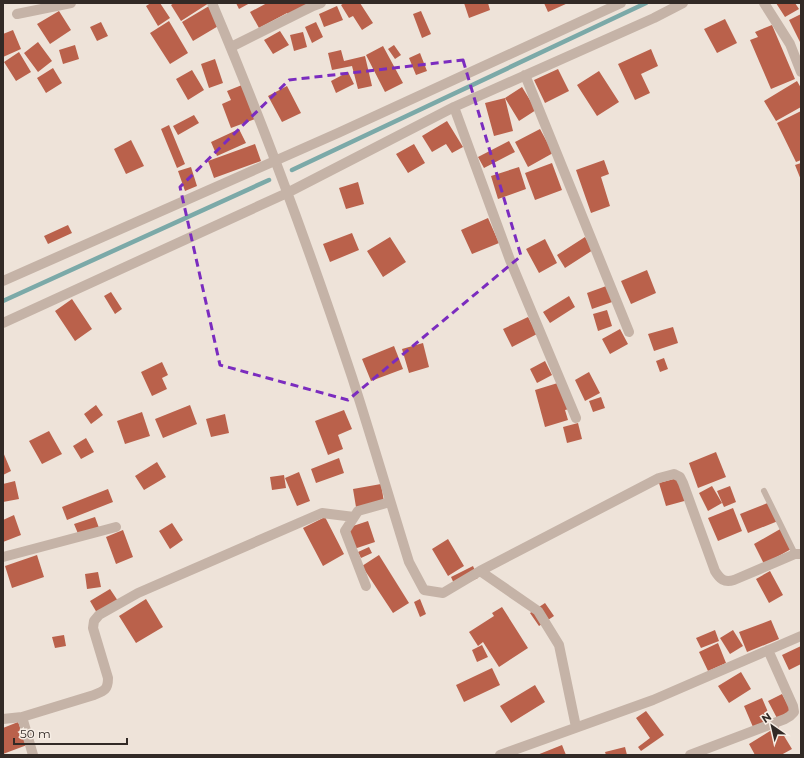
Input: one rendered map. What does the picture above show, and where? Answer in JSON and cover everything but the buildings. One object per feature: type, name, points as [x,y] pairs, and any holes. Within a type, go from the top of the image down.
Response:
[{"type":"street","points":[[17,14],[71,3]]},
{"type":"street","points":[[212,3],[231,47],[287,193],[352,378],[409,562],[424,590],[443,593],[480,571],[659,478],[674,474],[680,477],[683,482],[715,571],[723,580],[729,582],[798,554]]},
{"type":"street","points":[[231,47],[321,3]]},
{"type":"street","points":[[3,281],[274,160],[345,130],[621,3]]},
{"type":"street","points":[[3,323],[287,193],[454,107],[654,18],[683,3]]},
{"type":"street","points":[[764,3],[790,44],[801,72]]},
{"type":"street","points":[[525,75],[629,332]]},
{"type":"street","points":[[454,107],[510,260],[576,418]]},
{"type":"street","points":[[366,586],[345,531],[358,511],[390,502]]},
{"type":"street","points":[[3,719],[22,717],[103,691],[108,685],[108,678],[94,628],[94,621],[99,615],[138,594],[322,513],[354,516]]},
{"type":"street","points":[[3,557],[116,527]]},
{"type":"street","points":[[480,571],[538,611],[558,645],[576,728]]},
{"type":"street","points":[[500,755],[653,700],[801,636]]},
{"type":"street","points":[[690,755],[785,719],[794,712],[793,706],[768,650]]},
{"type":"street","points":[[22,717],[33,755]]},
{"type":"lane","points":[[764,491],[798,554]]},
{"type":"highlighted area","points":[[463,60],[521,256],[348,400],[220,365],[180,187],[289,80]]},
{"type":"waterway","points":[[292,170],[646,3]]},
{"type":"waterway","points":[[3,301],[269,180]]}]
